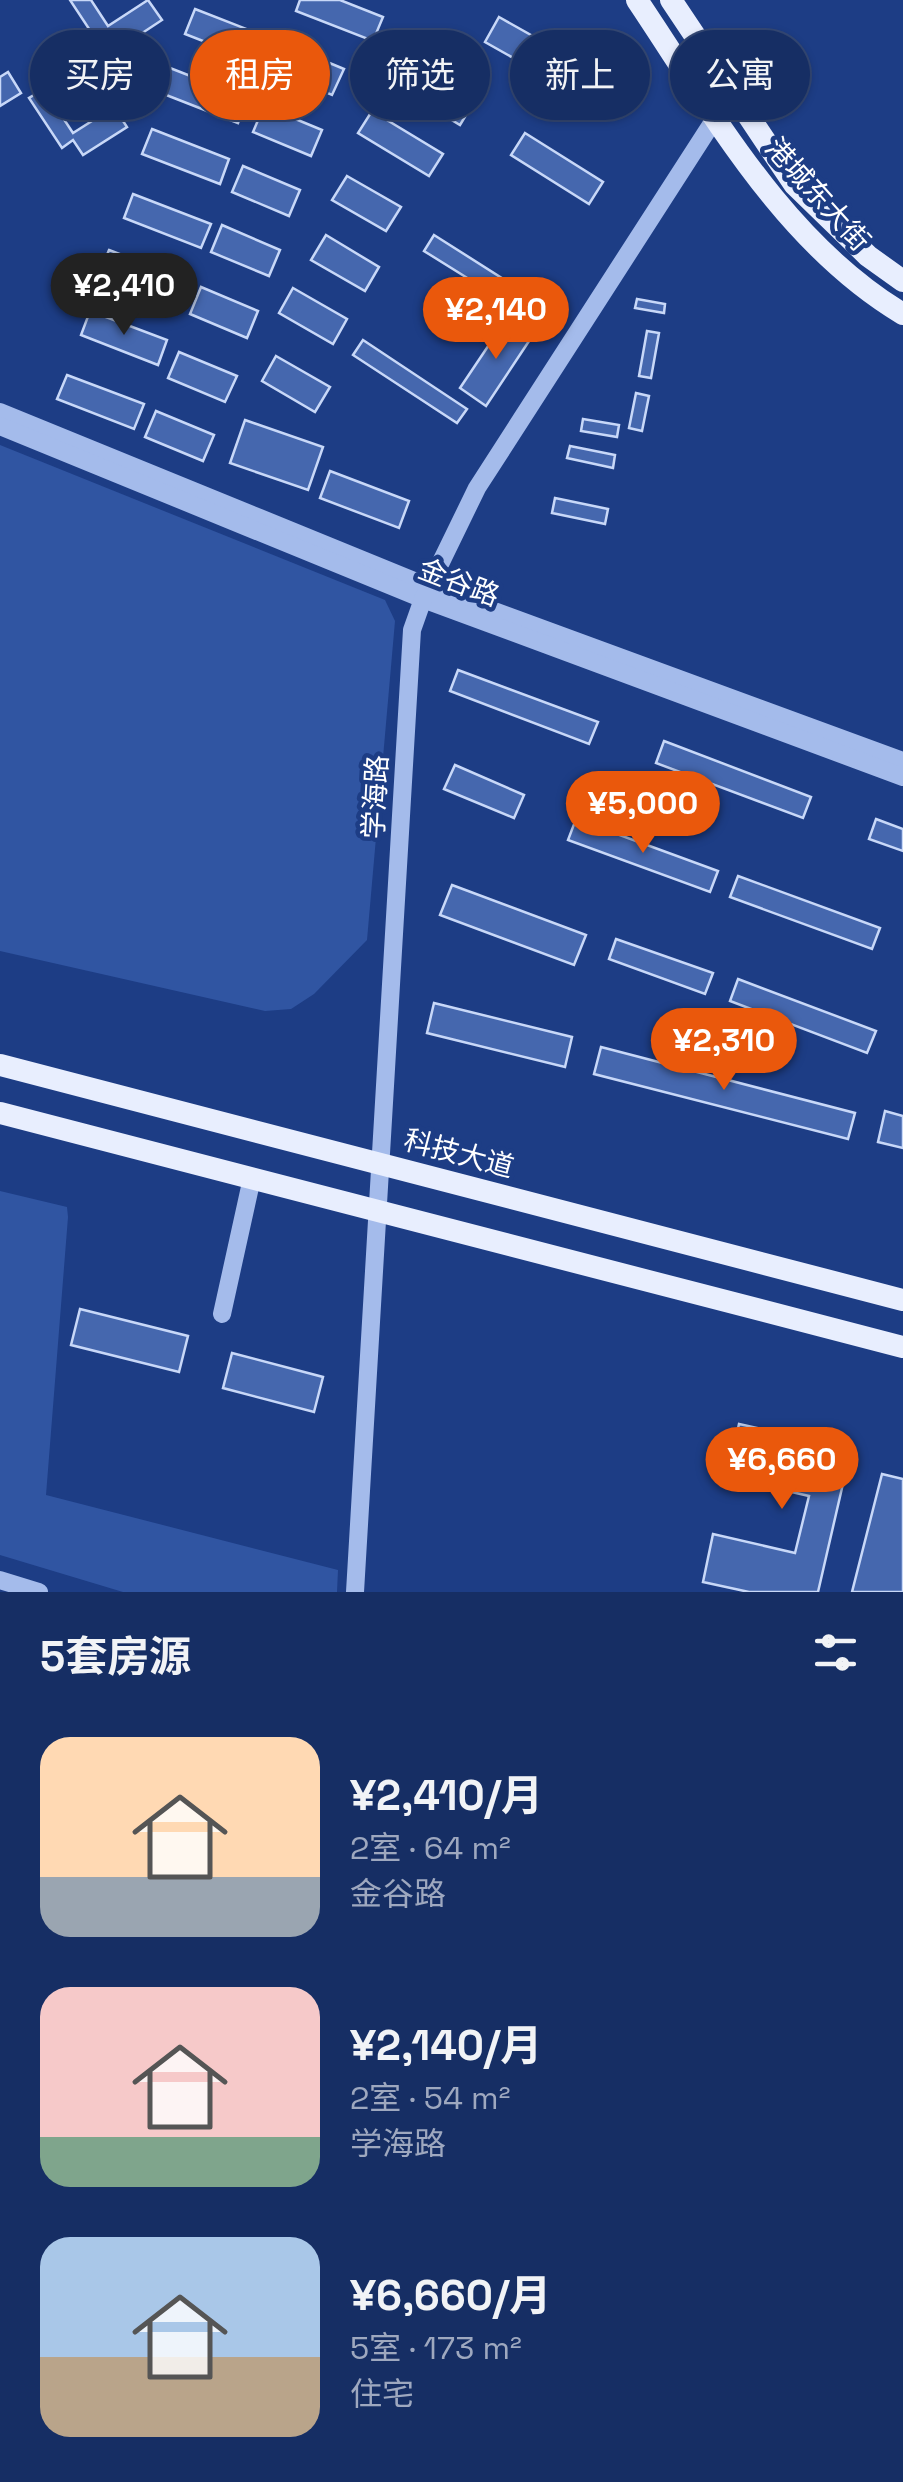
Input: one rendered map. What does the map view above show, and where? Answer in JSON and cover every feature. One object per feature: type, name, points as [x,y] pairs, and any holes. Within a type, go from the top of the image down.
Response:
[{"type":"main road","name":"港城东大街","points":[[637,0],[670,49]]},
{"type":"main road","name":"港城东大街","points":[[671,0],[691,30]]},
{"type":"main road","name":"港城东大街","points":[[718,120],[761,184],[820,249],[881,301],[903,314]]},
{"type":"main road","name":"港城东大街","points":[[751,120],[794,184],[868,256],[903,281]]},
{"type":"main road","name":"科技大道","points":[[0,1064],[903,1300]]},
{"type":"main road","points":[[0,1113],[903,1347]]},
{"type":"street","name":"学海路","points":[[355,1592],[412,630],[477,488],[714,120]]},
{"type":"street","name":"金谷路","points":[[0,412],[426,593],[903,761]]},
{"type":"street","name":"金谷路","points":[[0,426],[903,777]]},
{"type":"street","points":[[222,1314],[252,1178]]},
{"type":"street","points":[[0,1580],[39,1592]]},
{"type":"shaded area","points":[[0,445],[385,600],[395,621],[367,940],[314,994],[291,1009],[265,1011],[0,951]]},
{"type":"shaded area","points":[[0,1191],[67,1207],[46,1495],[338,1570],[337,1592],[123,1592],[0,1555]]},
{"type":"building","points":[[70,0],[91,0],[108,26],[148,0],[162,20],[147,30],[90,30]]},
{"type":"building","points":[[300,0],[340,0],[383,17],[378,30],[350,32],[296,11]]},
{"type":"building","points":[[195,9],[249,30],[190,30],[190,36],[185,34]]},
{"type":"building","points":[[499,17],[522,30],[510,30],[510,56],[490,45],[490,33]]},
{"type":"building","points":[[330,63],[344,69],[330,94]]},
{"type":"building","points":[[170,68],[190,76],[190,104],[170,97]]},
{"type":"building","points":[[8,72],[21,93],[0,106],[0,77]]},
{"type":"building","points":[[44,120],[64,120],[73,133],[94,120],[122,120],[127,127],[83,155],[73,140],[62,148]]},
{"type":"building","points":[[258,120],[298,120],[322,130],[311,156],[253,132]]},
{"type":"building","points":[[366,120],[387,120],[443,154],[429,176],[358,133]]},
{"type":"building","points":[[152,129],[229,159],[220,184],[142,154]]},
{"type":"building","points":[[525,133],[603,182],[589,204],[511,155]]},
{"type":"building","points":[[243,166],[300,190],[289,216],[232,192]]},
{"type":"building","points":[[347,176],[401,207],[386,231],[332,200]]},
{"type":"building","points":[[133,194],[211,224],[201,248],[124,218]]},
{"type":"building","points":[[222,225],[280,250],[269,276],[211,252]]},
{"type":"building","points":[[326,235],[379,267],[365,291],[311,260]]},
{"type":"building","points":[[434,235],[535,299],[525,314],[424,251]]},
{"type":"building","points":[[109,250],[186,279],[176,304],[99,274]]},
{"type":"building","points":[[201,287],[258,311],[247,338],[190,314]]},
{"type":"building","points":[[293,288],[347,319],[333,344],[279,313]]},
{"type":"building","points":[[637,299],[665,304],[664,313],[635,308]]},
{"type":"building","points":[[90,311],[167,340],[158,365],[81,335]]},
{"type":"building","points":[[507,318],[533,335],[486,406],[460,388]]},
{"type":"building","points":[[647,331],[659,333],[651,378],[639,376]]},
{"type":"building","points":[[363,340],[467,409],[457,423],[353,355]]},
{"type":"building","points":[[179,352],[237,376],[225,402],[168,378]]},
{"type":"building","points":[[276,356],[330,387],[315,412],[262,381]]},
{"type":"building","points":[[67,375],[144,404],[134,429],[57,399]]},
{"type":"building","points":[[636,393],[649,396],[642,431],[629,428]]},
{"type":"building","points":[[156,411],[214,435],[203,461],[145,437]]},
{"type":"building","points":[[583,419],[619,425],[617,437],[581,431]]},
{"type":"building","points":[[245,420],[323,447],[308,490],[230,463]]},
{"type":"building","points":[[570,446],[615,455],[613,468],[567,458]]},
{"type":"building","points":[[330,471],[409,501],[399,528],[320,498]]},
{"type":"building","points":[[555,498],[608,509],[605,524],[552,513]]},
{"type":"building","points":[[458,670],[598,722],[589,744],[450,691]]},
{"type":"building","points":[[664,741],[811,797],[803,818],[656,763]]},
{"type":"building","points":[[455,765],[524,795],[514,818],[444,789]]},
{"type":"building","points":[[576,819],[718,871],[710,892],[568,840]]},
{"type":"building","points":[[876,819],[903,829],[903,851],[869,839]]},
{"type":"building","points":[[738,876],[880,928],[872,949],[730,897]]},
{"type":"building","points":[[452,885],[586,935],[574,965],[440,915]]},
{"type":"building","points":[[616,939],[713,973],[705,994],[609,959]]},
{"type":"building","points":[[738,979],[876,1031],[867,1053],[730,1001]]},
{"type":"building","points":[[434,1003],[572,1037],[565,1067],[427,1033]]},
{"type":"building","points":[[601,1047],[855,1113],[848,1139],[594,1074]]},
{"type":"building","points":[[885,1111],[903,1116],[903,1148],[878,1142]]},
{"type":"building","points":[[80,1309],[188,1336],[179,1372],[71,1345]]},
{"type":"building","points":[[232,1353],[323,1377],[314,1412],[223,1388]]},
{"type":"building","points":[[739,1424],[851,1449],[818,1592],[749,1592],[703,1582],[713,1534],[795,1553],[809,1496],[727,1477]]},
{"type":"building","points":[[882,1474],[903,1479],[903,1592],[852,1592]]}]
